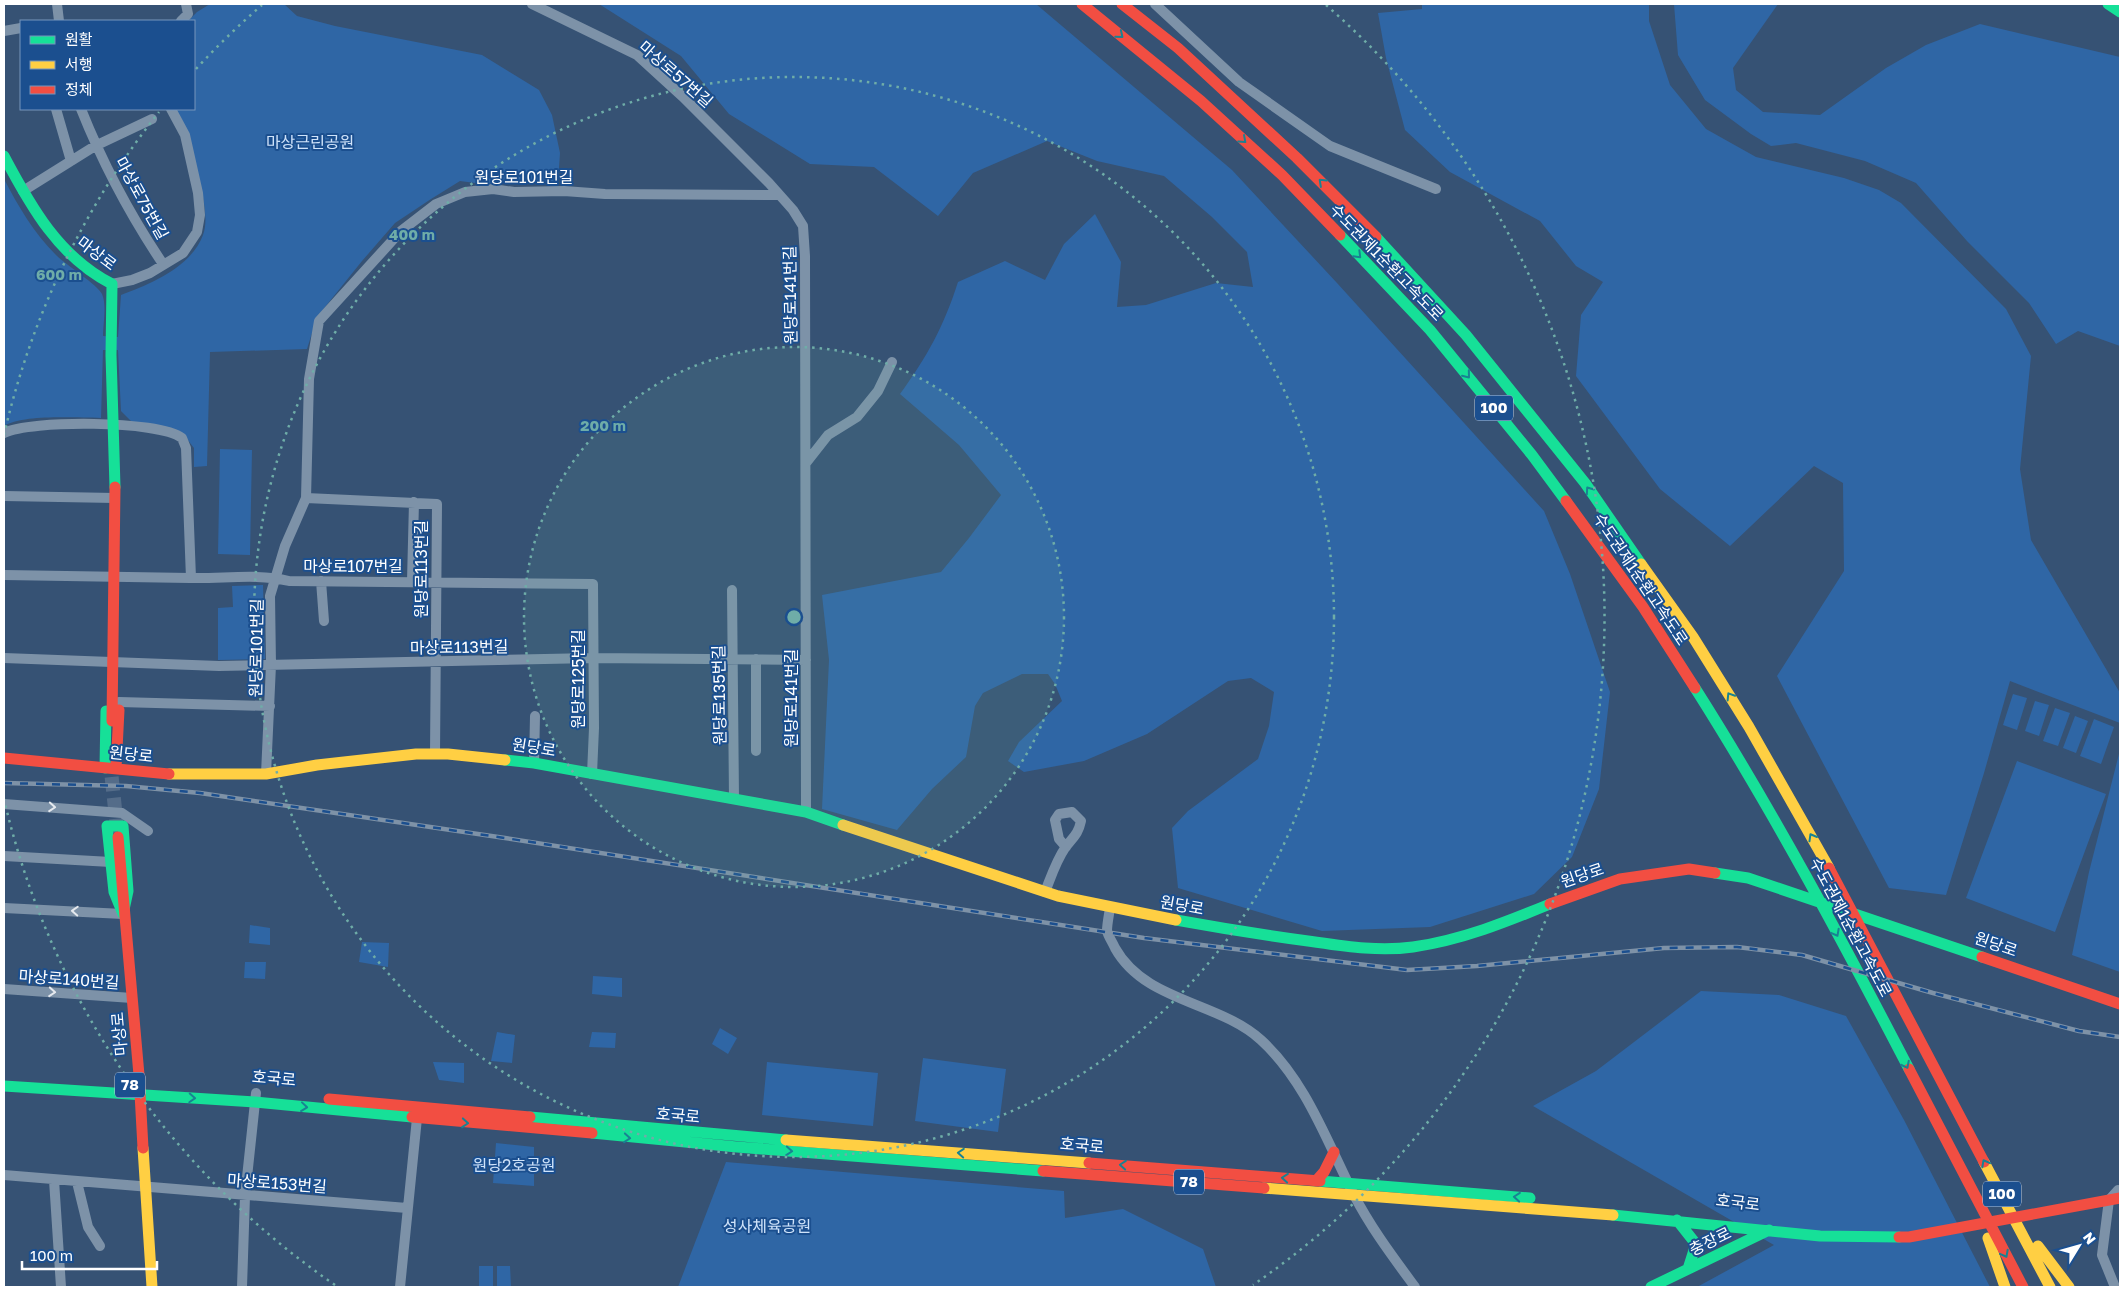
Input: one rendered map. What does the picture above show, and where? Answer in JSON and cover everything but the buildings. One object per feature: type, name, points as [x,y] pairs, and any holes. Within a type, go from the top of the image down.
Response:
[{"type":"main road","name":"수도권제1순환고속도로","points":[[1082,4],[1201,101],[1282,175],[1430,330],[1532,455],[1596,541],[1643,607],[1730,743],[1884,1021],[2023,1287]]},
{"type":"main road","name":"수도권제1순환고속도로","points":[[1122,4],[1178,48],[1336,195],[1411,273],[1489,363],[1584,482],[1693,636],[1749,727],[1844,894],[2050,1287]]},
{"type":"main road","points":[[2108,4],[2120,12]]},
{"type":"main road","name":"마상로","points":[[4,156],[30,205],[62,246],[84,268],[103,281],[112,284],[111,355],[115,498],[112,721]]},
{"type":"main road","points":[[110,769],[121,684],[113,661]]},
{"type":"main road","points":[[110,769],[107,684],[113,661]]},
{"type":"main road","name":"원당로","points":[[4,758],[165,774],[266,774],[368,758],[435,754],[534,763],[806,812],[1045,892],[1110,908],[1244,932],[1367,949],[1412,947],[1450,940],[1494,927],[1570,896],[1620,879],[1689,868],[1748,878],[2120,1004]]},
{"type":"main road","points":[[107,826],[123,826],[128,891],[124,914],[114,892],[107,826]]},
{"type":"main road","name":"마상로","points":[[118,837],[139,1090],[152,1287]]},
{"type":"main road","name":"호국로","points":[[4,1077],[139,1090]]},
{"type":"main road","name":"호국로","points":[[4,1086],[139,1090],[255,1097],[749,1138],[1647,1207],[1822,1228],[1910,1228],[1964,1221],[2117,1195]]},
{"type":"main road","name":"호국로","points":[[255,1097],[417,1118],[718,1146],[1677,1220],[1820,1236],[1909,1237],[2117,1195]]},
{"type":"main road","points":[[1316,1181],[1324,1172],[1334,1152]]},
{"type":"main road","points":[[1971,1190],[2003,1283]]},
{"type":"main road","points":[[2004,1200],[2069,1287]]},
{"type":"main road","points":[[1677,1220],[1696,1244],[1688,1269]]},
{"type":"main road","name":"충장로","points":[[1651,1287],[1783,1223]]},
{"type":"street","points":[[57,4],[59,20]]},
{"type":"street","points":[[182,20],[188,14],[186,4]]},
{"type":"street","name":"마상로57번길","points":[[532,4],[637,55],[683,97],[779,195]]},
{"type":"street","points":[[1155,4],[1239,82],[1330,146],[1436,189]]},
{"type":"street","points":[[4,31],[20,28]]},
{"type":"street","points":[[56,110],[71,161]]},
{"type":"street","points":[[81,110],[95,146]]},
{"type":"street","points":[[112,284],[132,280],[150,273],[183,254],[197,232],[200,215],[198,193],[185,135],[172,110]]},
{"type":"street","name":"마상로75번길","points":[[23,191],[95,146],[152,119]]},
{"type":"street","name":"마상로75번길","points":[[95,146],[136,225],[163,264]]},
{"type":"street","name":"원당로101번길","points":[[266,774],[271,665],[270,596],[285,546],[306,498],[309,379],[319,321],[401,231],[436,204],[465,192],[493,189],[514,192],[564,191],[605,194],[779,195]]},
{"type":"street","name":"원당로141번길","points":[[779,195],[803,226],[805,256],[806,812]]},
{"type":"street","points":[[806,463],[828,435],[857,417],[878,391],[892,362]]},
{"type":"street","points":[[4,433],[25,427],[46,425],[114,424],[172,432],[185,442],[191,578]]},
{"type":"street","points":[[4,496],[115,498]]},
{"type":"street","points":[[306,498],[414,502],[412,581]]},
{"type":"street","name":"원당로113번길","points":[[414,502],[437,504],[435,754]]},
{"type":"street","name":"마상로107번길","points":[[4,576],[275,578],[289,581],[593,584]]},
{"type":"street","points":[[321,581],[324,622]]},
{"type":"street","name":"원당로125번길","points":[[592,774],[594,728],[593,584]]},
{"type":"street","name":"원당로135번길","points":[[732,590],[734,799]]},
{"type":"street","name":"마상로113번길","points":[[4,658],[219,666],[593,658],[806,660]]},
{"type":"street","points":[[756,659],[756,751]]},
{"type":"street","points":[[120,702],[270,706]]},
{"type":"street","points":[[534,763],[535,716]]},
{"type":"street","points":[[4,804],[122,813],[148,831],[123,826]]},
{"type":"street","points":[[104,811],[107,826]]},
{"type":"street","points":[[1045,892],[1055,867],[1066,847]]},
{"type":"street","points":[[4,856],[111,862]]},
{"type":"street","points":[[4,908],[124,914]]},
{"type":"street","points":[[1110,908],[1107,932],[1120,957],[1141,978],[1160,990],[1232,1021],[1260,1039],[1286,1069],[1318,1118],[1355,1196],[1384,1245],[1415,1287]]},
{"type":"street","name":"마상로140번길","points":[[4,989],[132,998]]},
{"type":"street","points":[[242,1287],[245,1196],[255,1097]]},
{"type":"street","points":[[400,1287],[417,1118]]},
{"type":"street","name":"마상로153번길","points":[[4,1175],[407,1208]]},
{"type":"street","points":[[54,1180],[61,1287]]},
{"type":"street","points":[[77,1182],[88,1227],[100,1246]]},
{"type":"street","points":[[2115,1287],[2102,1255],[2117,1195]]},
{"type":"green space","name":"마상근린공원","points":[[210,4],[284,4],[297,16],[335,26],[482,55],[539,90],[552,115],[560,153],[558,183],[538,181],[483,184],[460,181],[395,223],[317,317],[307,349],[210,352],[207,466],[194,467],[194,448],[187,439],[133,423],[121,411],[118,350],[103,350],[101,418],[37,418],[13,422],[4,426],[4,179],[27,219],[48,247],[102,294],[104,304],[103,336],[118,337],[121,295],[157,280],[180,265],[197,246],[203,235],[205,208],[202,190],[176,110],[195,110],[195,20],[189,20],[197,12]]},
{"type":"green space","points":[[599,4],[1036,4],[1232,170],[1544,511],[1570,574],[1610,692],[1599,789],[1572,857],[1534,894],[1430,927],[1322,931],[1178,888],[1172,828],[1188,811],[1258,759],[1269,726],[1274,692],[1251,678],[1228,681],[1147,734],[1084,761],[1024,772],[1008,761],[1019,742],[1062,701],[1055,684],[1048,674],[1022,674],[983,693],[975,706],[966,757],[932,789],[897,830],[822,809],[829,660],[822,595],[941,572],[1001,495],[959,445],[900,394],[934,341],[958,282],[1005,261],[1045,280],[1064,244],[1095,214],[1121,262],[1117,307],[1146,305],[1216,283],[1253,287],[1247,252],[1212,217],[1164,176],[1097,161],[1047,141],[973,173],[938,216],[874,167],[810,164],[729,114],[681,56]]},
{"type":"green space","points":[[1422,4],[1649,4],[1649,21],[1670,85],[1706,129],[1756,157],[1844,178],[1879,190],[1901,203],[2006,309],[2031,356],[2020,469],[2031,540],[2120,693],[2120,723],[2010,681],[1946,895],[1889,888],[1777,676],[1844,571],[1843,483],[1814,466],[1730,546],[1660,489],[1576,376],[1581,315],[1603,282],[1576,266],[1540,221],[1450,172],[1405,130],[1386,58],[1378,13],[1422,9]]},
{"type":"green space","points":[[1674,4],[1778,4],[1733,68],[1736,90],[1763,112],[1820,115],[1886,68],[1926,45],[1980,24],[2120,57],[2120,346],[2078,331],[2056,344],[2029,303],[1967,241],[1916,183],[1865,161],[1796,143],[1771,146],[1751,134],[1705,100],[1678,55]]},
{"type":"green space","points":[[220,449],[252,450],[250,555],[218,554]]},
{"type":"green space","points":[[263,585],[265,659],[218,660],[218,608],[233,607],[232,586]]},
{"type":"green space","points":[[2013,694],[2027,698],[2017,730],[2003,725]]},
{"type":"green space","points":[[2035,701],[2049,705],[2039,736],[2025,731]]},
{"type":"green space","points":[[2055,708],[2070,713],[2058,746],[2043,741]]},
{"type":"green space","points":[[2075,716],[2088,721],[2076,753],[2063,748]]},
{"type":"green space","points":[[2094,719],[2114,727],[2101,764],[2080,756]]},
{"type":"green space","points":[[2120,750],[2120,972],[2072,955],[2089,872]]},
{"type":"green space","points":[[2017,761],[2106,794],[2055,932],[1966,898]]},
{"type":"green space","points":[[250,925],[270,928],[270,945],[249,943]]},
{"type":"green space","points":[[362,942],[389,943],[388,967],[359,962]]},
{"type":"green space","points":[[245,962],[266,962],[265,979],[244,978]]},
{"type":"green space","points":[[593,976],[622,978],[622,997],[592,994]]},
{"type":"green space","points":[[1701,991],[1779,995],[1846,1016],[1904,1120],[1990,1287],[1697,1287],[1774,1245],[1533,1106],[1596,1071]]},
{"type":"green space","points":[[720,1028],[737,1038],[728,1054],[712,1044]]},
{"type":"green space","points":[[497,1032],[515,1035],[512,1063],[491,1061]]},
{"type":"green space","points":[[592,1032],[616,1033],[615,1048],[589,1047]]},
{"type":"green space","points":[[923,1058],[1006,1069],[998,1132],[915,1121]]},
{"type":"green space","points":[[433,1062],[464,1063],[464,1083],[439,1080]]},
{"type":"green space","points":[[767,1062],[878,1073],[873,1126],[762,1115]]},
{"type":"green space","name":"원당2호공원","points":[[496,1143],[534,1147],[534,1186],[493,1183]]},
{"type":"green space","name":"성사체육공원","points":[[726,1162],[1064,1191],[1065,1218],[1123,1209],[1203,1249],[1216,1287],[678,1287]]},
{"type":"green space","points":[[479,1266],[493,1266],[493,1287],[479,1286]]},
{"type":"green space","points":[[497,1266],[510,1266],[511,1287],[497,1287]]},
{"type":"tunnel","points":[[111,756],[118,837]]},
{"type":"railway","points":[[4,783],[126,786],[200,793],[505,838],[1144,938],[1407,970],[1477,966],[1664,948],[1737,947],[1802,955],[1933,993],[2079,1031],[2120,1037]]},
{"type":"traffic: fast","points":[[2108,4],[2120,12]]},
{"type":"traffic: fast","points":[[4,156],[25,194],[48,229],[77,260],[93,273],[112,284],[111,355],[115,487]]},
{"type":"traffic: fast","points":[[1340,235],[1430,330],[1532,455],[1566,501]]},
{"type":"traffic: fast","points":[[1376,237],[1466,335],[1585,483],[1641,564]]},
{"type":"traffic: fast","points":[[1695,688],[1752,781],[1806,876],[1909,1069]]},
{"type":"traffic: fast","points":[[105,768],[106,711]]},
{"type":"traffic: fast","points":[[505,760],[534,763],[806,812],[843,825]]},
{"type":"traffic: fast","points":[[107,826],[123,826],[128,891],[123,914],[114,892],[107,826]]},
{"type":"traffic: fast","points":[[1715,873],[1748,878],[1982,957]]},
{"type":"traffic: fast","points":[[1176,920],[1258,934],[1347,946],[1374,949],[1400,948],[1449,940],[1500,924],[1550,904]]},
{"type":"traffic: fast","points":[[4,1086],[255,1102],[412,1117]]},
{"type":"traffic: fast","points":[[530,1117],[786,1140]]},
{"type":"traffic: fast","points":[[592,1133],[737,1147],[1043,1171]]},
{"type":"traffic: fast","points":[[1320,1181],[1530,1198]]},
{"type":"traffic: fast","points":[[1613,1215],[1820,1236],[1899,1237]]},
{"type":"traffic: fast","points":[[1677,1220],[1696,1244],[1688,1269]]},
{"type":"traffic: fast","points":[[1651,1287],[1769,1230]]},
{"type":"traffic: slow","points":[[1641,564],[1693,637],[1749,727],[1829,868]]},
{"type":"traffic: slow","points":[[169,774],[266,774],[317,765],[416,754],[448,754],[505,760]]},
{"type":"traffic: slow","points":[[843,825],[1058,896],[1176,920]]},
{"type":"traffic: slow","points":[[786,1140],[1089,1163]]},
{"type":"traffic: slow","points":[[143,1148],[152,1287]]},
{"type":"traffic: slow","points":[[1984,1162],[2050,1287]]},
{"type":"traffic: slow","points":[[1264,1188],[1613,1215]]},
{"type":"traffic: slow","points":[[1988,1238],[2005,1287]]},
{"type":"traffic: slow","points":[[2038,1246],[2069,1287]]},
{"type":"traffic: jam","points":[[1082,4],[1201,101],[1282,175],[1340,235]]},
{"type":"traffic: jam","points":[[1122,4],[1178,48],[1297,158],[1376,237]]},
{"type":"traffic: jam","points":[[112,721],[115,487]]},
{"type":"traffic: jam","points":[[1566,501],[1643,607],[1695,688]]},
{"type":"traffic: jam","points":[[116,769],[119,710]]},
{"type":"traffic: jam","points":[[4,758],[169,774]]},
{"type":"traffic: jam","points":[[118,837],[139,1075],[143,1148]]},
{"type":"traffic: jam","points":[[1829,868],[1984,1162]]},
{"type":"traffic: jam","points":[[1550,904],[1620,879],[1689,869],[1715,873]]},
{"type":"traffic: jam","points":[[1982,957],[2120,1004]]},
{"type":"traffic: jam","points":[[1909,1069],[2023,1287]]},
{"type":"traffic: jam","points":[[329,1099],[530,1117]]},
{"type":"traffic: jam","points":[[412,1117],[592,1133]]},
{"type":"traffic: jam","points":[[1316,1181],[1324,1172],[1334,1152]]},
{"type":"traffic: jam","points":[[1089,1163],[1320,1181]]},
{"type":"traffic: jam","points":[[1043,1171],[1264,1188]]},
{"type":"traffic: jam","points":[[1899,1237],[1909,1237],[2120,1198]]}]
